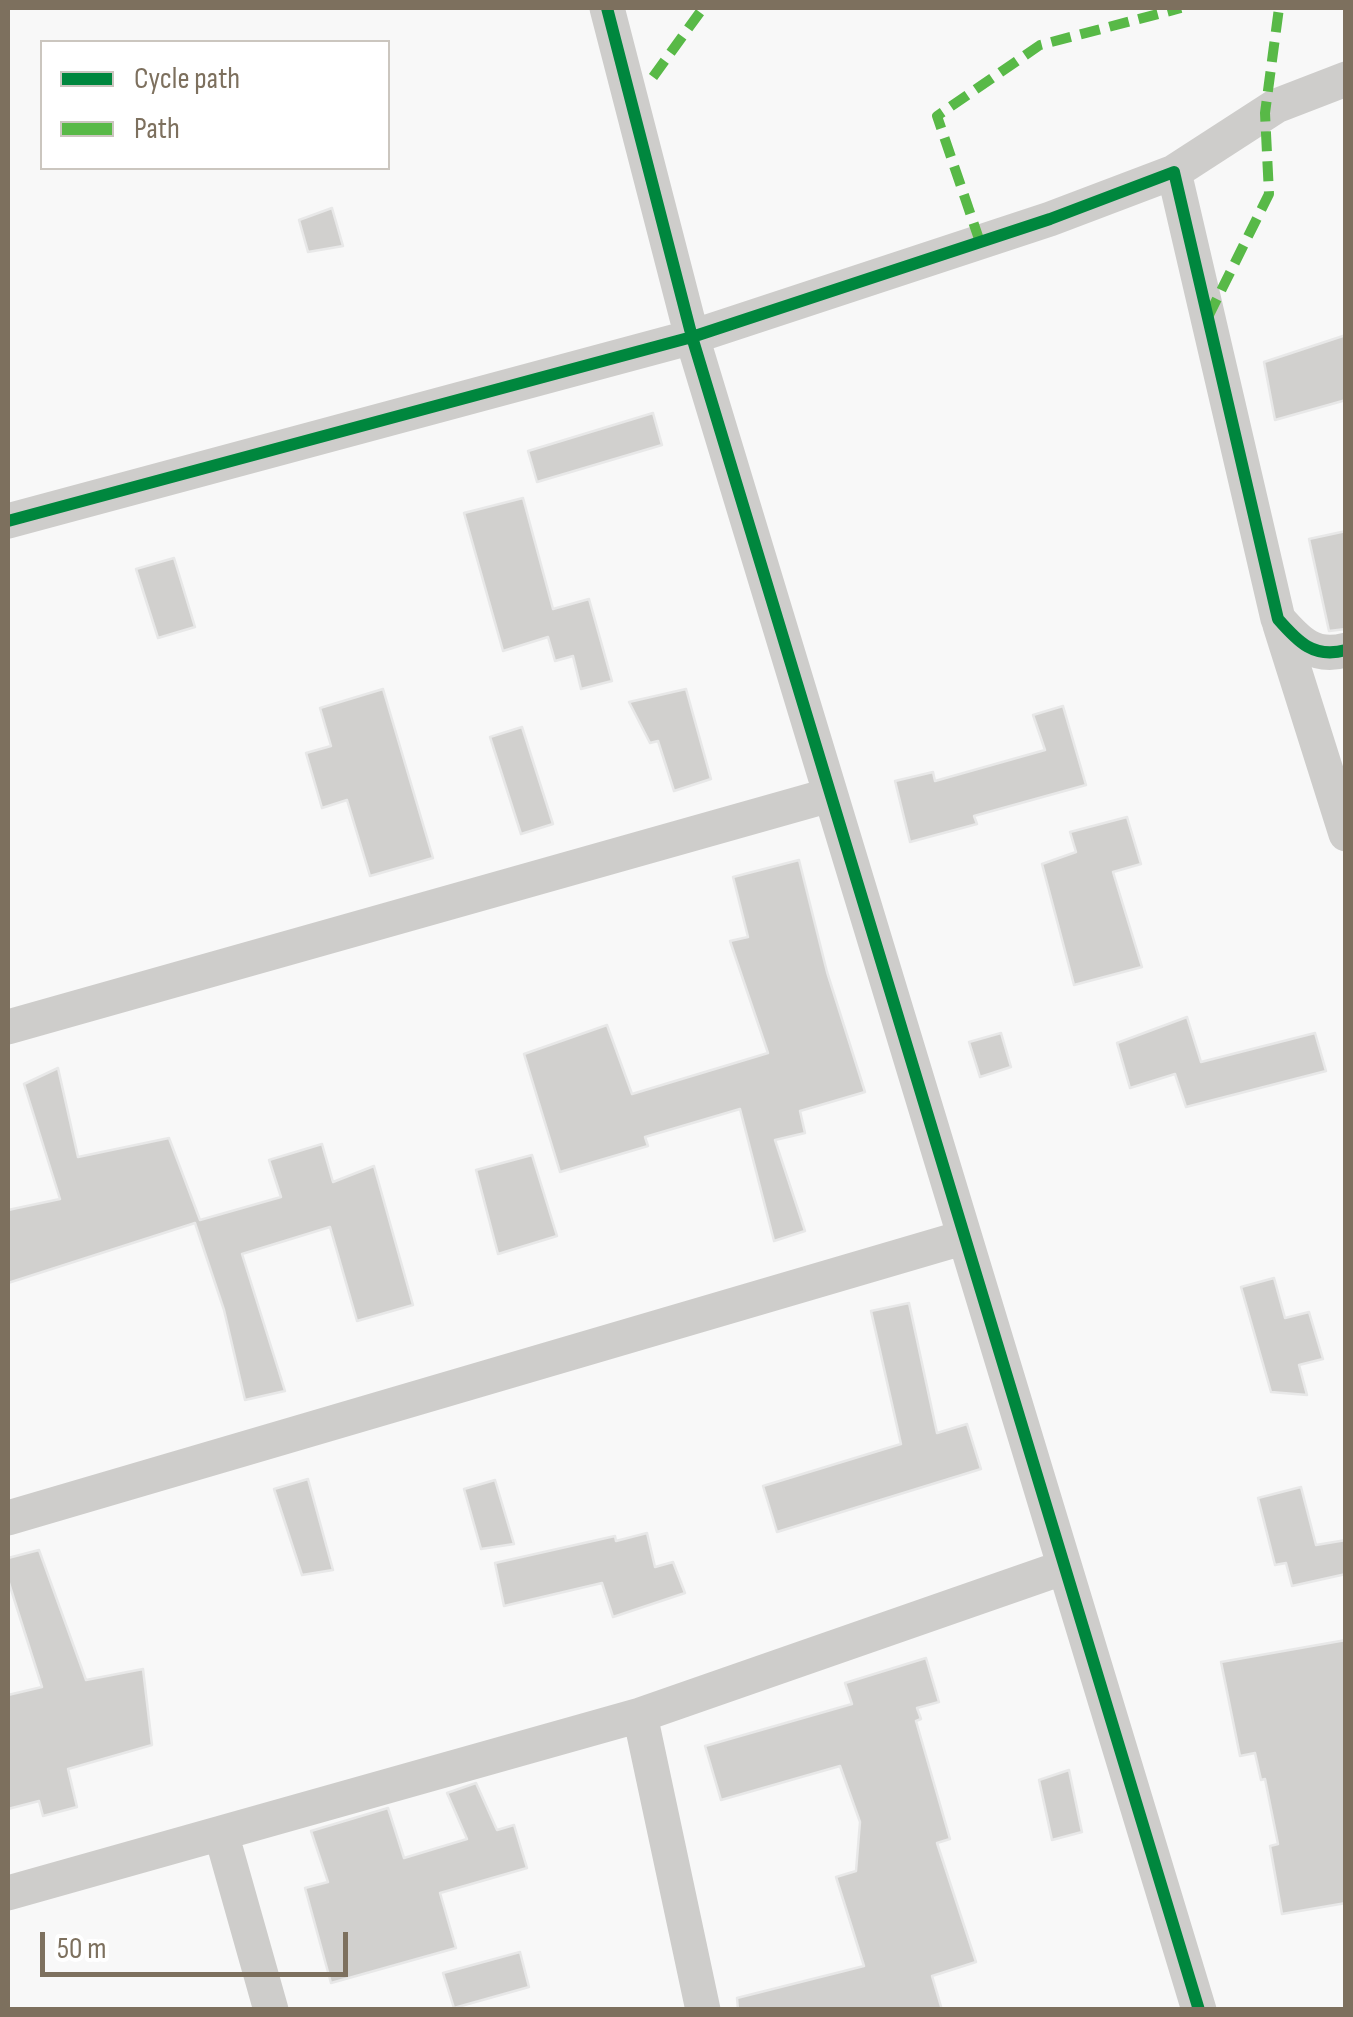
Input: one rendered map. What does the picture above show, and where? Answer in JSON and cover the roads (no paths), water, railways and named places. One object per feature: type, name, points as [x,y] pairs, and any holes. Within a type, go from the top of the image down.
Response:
[{"type":"street","points":[[608,8],[692,337],[1199,2010]]},
{"type":"street","points":[[8,521],[692,337],[1050,218],[1174,172],[1276,106],[1346,79]]},
{"type":"street","points":[[1174,172],[1278,620],[1346,834]]},
{"type":"street","points":[[1278,620],[1300,645],[1330,654],[1346,650]]},
{"type":"street","points":[[8,1027],[830,796]]},
{"type":"street","points":[[8,1518],[962,1238]]},
{"type":"street","points":[[8,1893],[640,1715],[1062,1568]]},
{"type":"street","points":[[640,1715],[703,2010]]},
{"type":"street","points":[[221,1833],[272,2010]]}]
